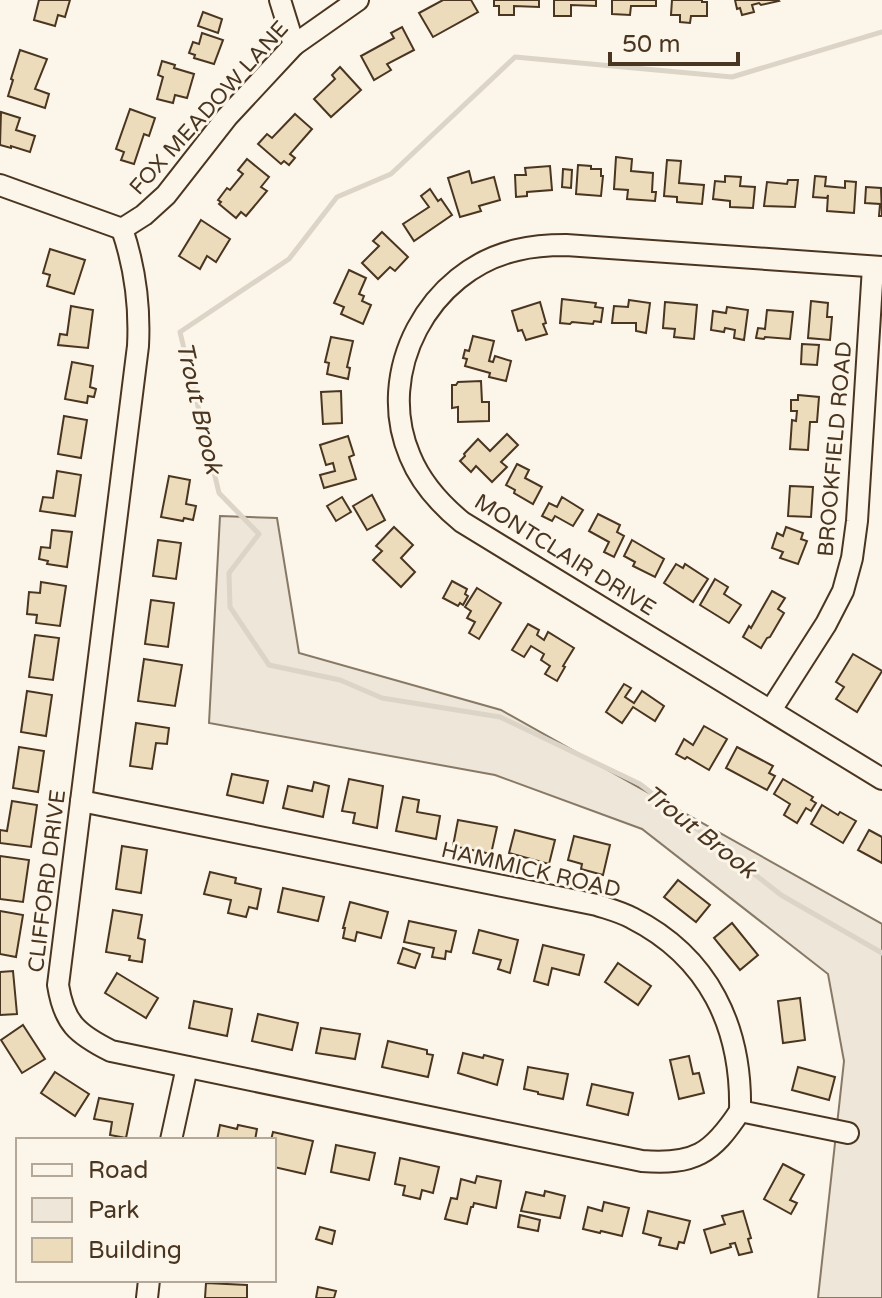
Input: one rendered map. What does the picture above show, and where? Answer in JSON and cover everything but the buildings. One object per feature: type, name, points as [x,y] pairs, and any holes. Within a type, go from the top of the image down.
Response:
[{"type":"street","points":[[280,0],[294,45]]},
{"type":"street","name":"FOX MEADOW LANE","points":[[122,229],[166,195],[227,117],[294,45],[358,0]]},
{"type":"street","points":[[0,185],[122,229]]},
{"type":"street","name":"CLIFFORD DRIVE","points":[[122,229],[137,294],[138,346],[58,985],[61,1005],[73,1025],[88,1040],[111,1051],[627,1158],[665,1163],[682,1161],[713,1147],[740,1111]]},
{"type":"street","name":"MONTCLAIR DRIVE","points":[[878,267],[566,245],[517,249],[474,268],[449,286],[431,305],[412,337],[402,371],[399,405],[407,449],[422,480],[449,512],[882,779]]},
{"type":"street","name":"BROOKFIELD ROAD","points":[[771,710],[826,624],[843,591],[852,558],[878,267]]},
{"type":"street","name":"HAMMICK ROAD","points":[[81,801],[597,905],[631,917],[662,936],[687,957],[709,983],[720,1003],[737,1056],[741,1085],[740,1111]]},
{"type":"street","points":[[171,1138],[187,1067]]},
{"type":"street","points":[[740,1111],[848,1133]]},
{"type":"green space","points":[[220,516],[277,518],[299,653],[501,710],[882,924],[882,1298],[818,1298],[844,1061],[828,974],[642,829],[495,775],[209,723]]},
{"type":"waterway","name":"Trout Brook","points":[[882,32],[732,77],[515,57],[391,174],[337,197],[289,259],[180,332],[219,493],[259,534],[229,573],[230,607],[269,665],[340,680],[382,698],[500,717],[640,784],[781,895],[882,953]]}]
